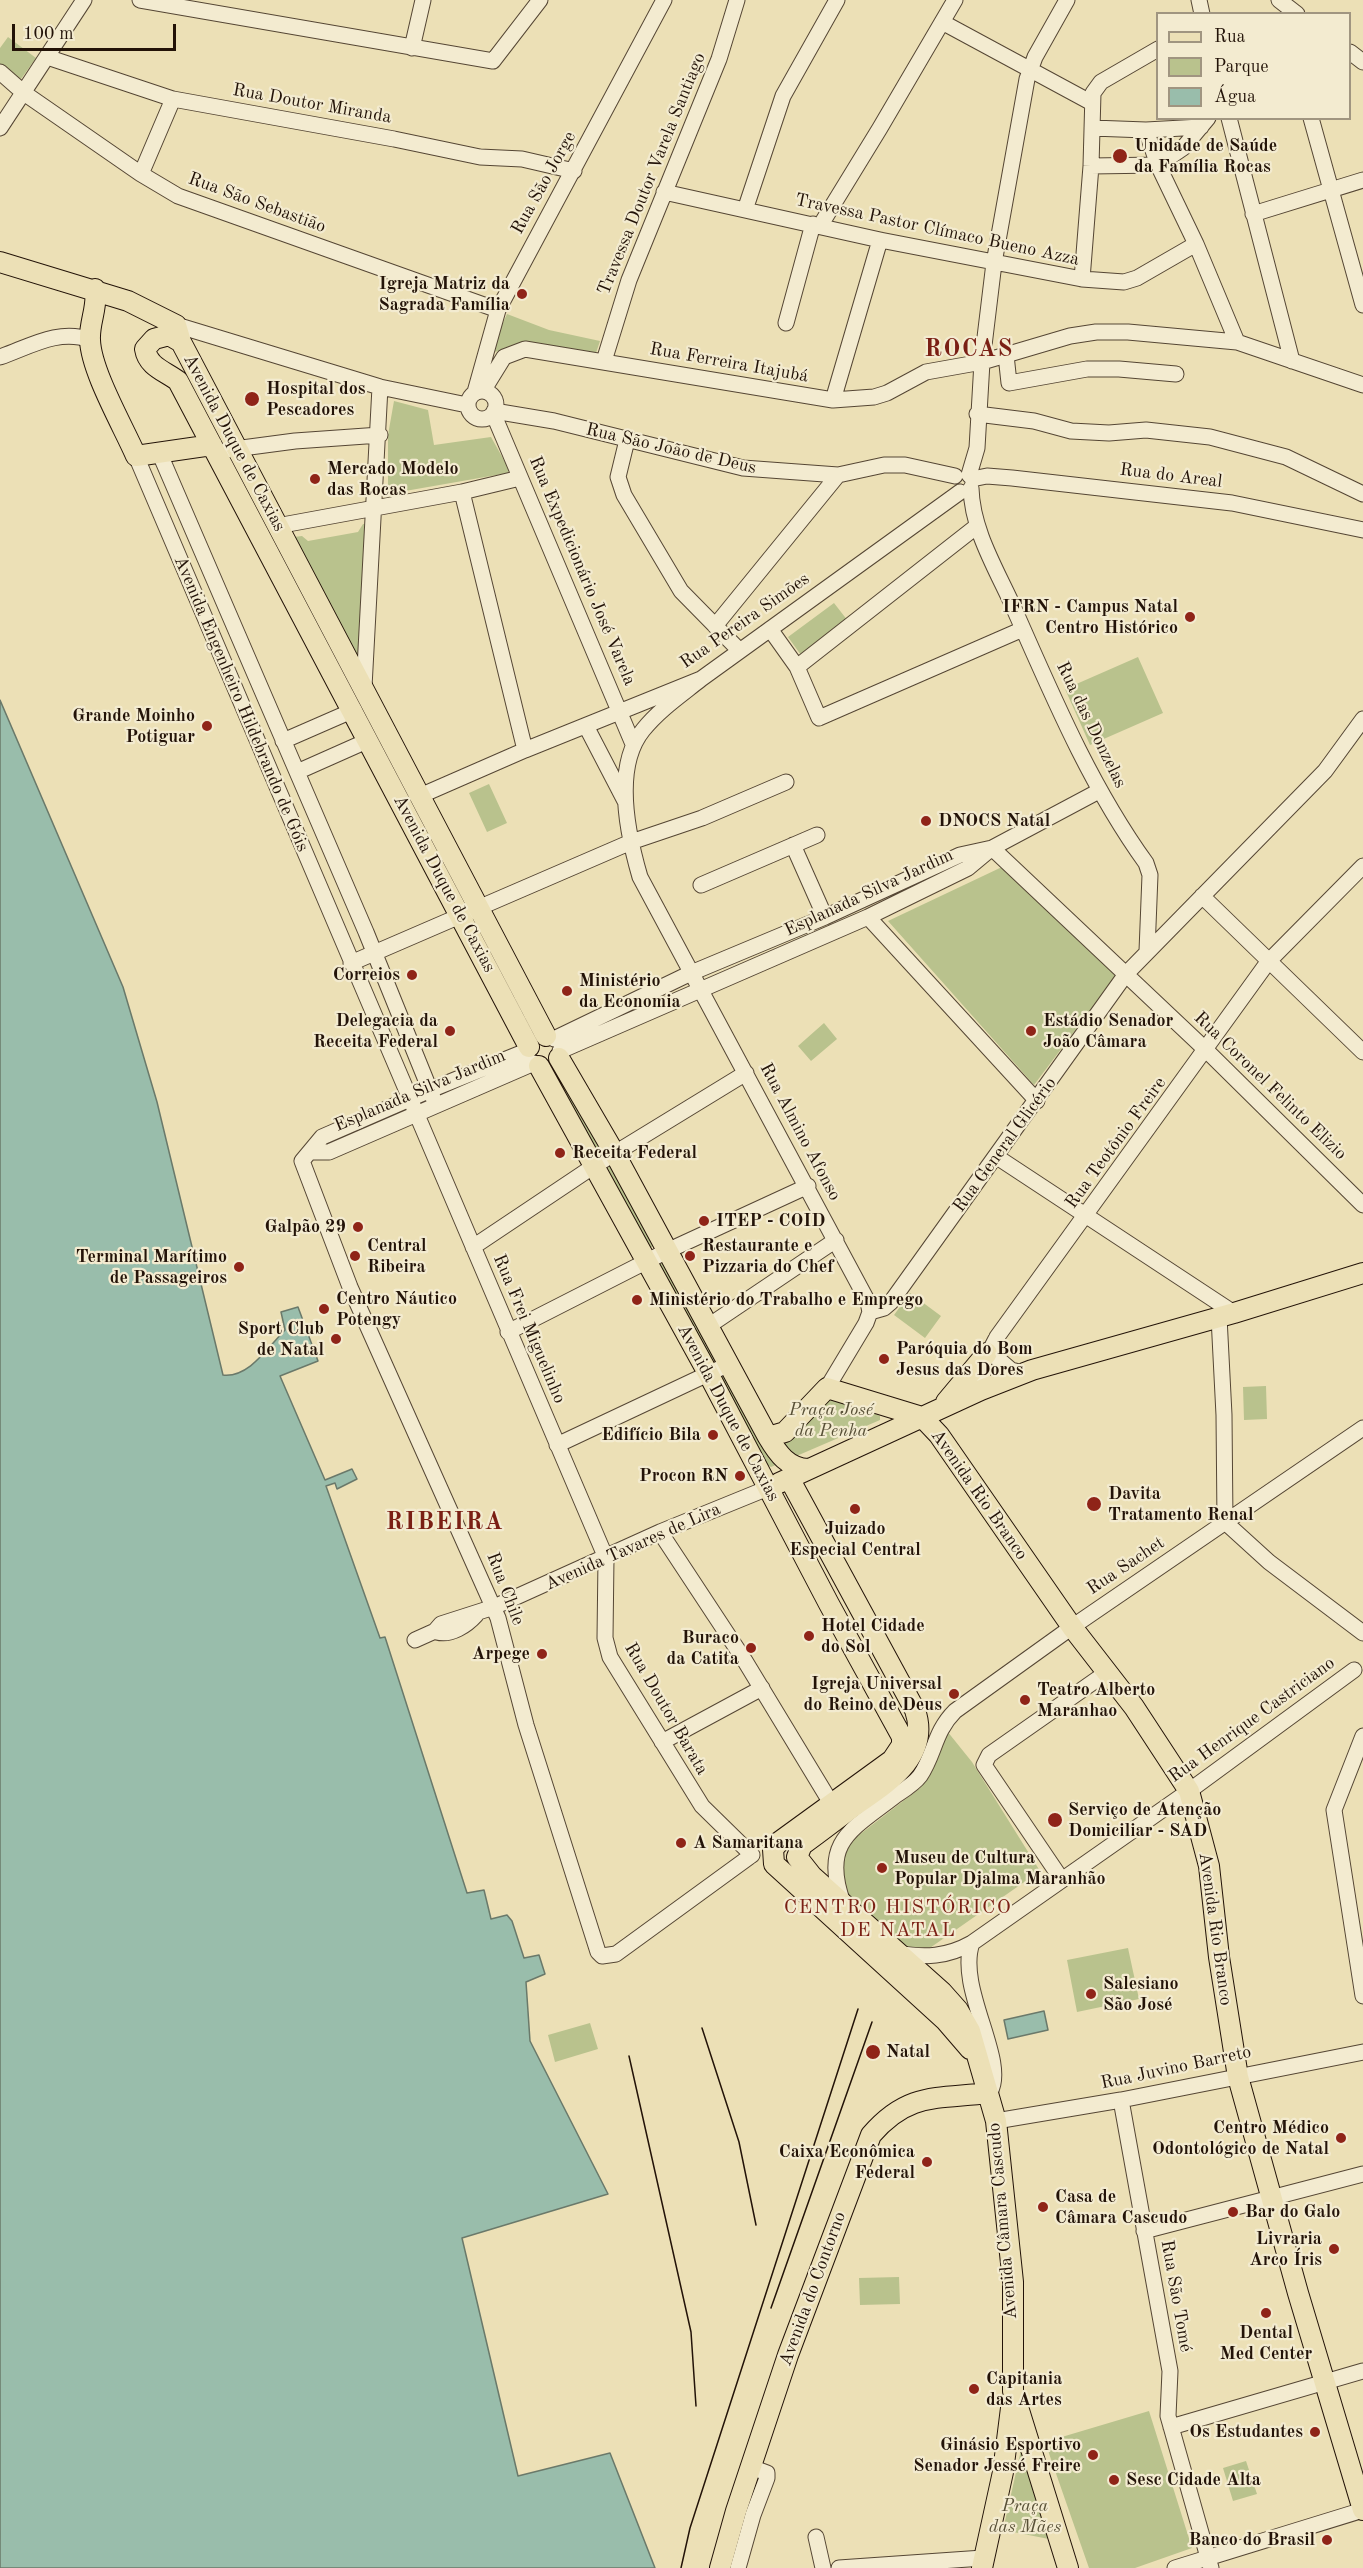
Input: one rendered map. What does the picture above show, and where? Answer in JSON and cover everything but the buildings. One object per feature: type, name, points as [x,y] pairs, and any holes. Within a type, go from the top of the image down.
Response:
[{"type":"main road","points":[[0,262],[95,289],[128,301],[178,333]]},
{"type":"main road","name":"Avenida Engenheiro Hildebrando de Góis","points":[[95,289],[96,313],[90,340],[95,363],[136,456]]},
{"type":"main road","name":"Avenida Duque de Caxias","points":[[831,1803],[892,1760],[902,1745],[902,1737],[709,1375],[533,1057],[354,710],[178,381],[153,366],[146,357],[145,349],[148,343],[160,336],[178,333],[277,526],[511,966],[615,1154],[727,1365],[772,1437],[915,1710],[919,1728],[912,1756],[888,1782],[802,1845],[798,1854],[798,1861],[843,1905]]},
{"type":"main road","points":[[136,456],[159,452],[214,449]]},
{"type":"main road","points":[[492,975],[511,966]]},
{"type":"main road","points":[[536,1038],[555,1046],[550,1066],[533,1057],[536,1038]]},
{"type":"main road","name":"Avenida Tavares de Lira","points":[[765,1481],[788,1470],[808,1469],[1023,1373],[1363,1273]]},
{"type":"main road","points":[[772,1437],[785,1432],[827,1388],[931,1413],[992,1345]]},
{"type":"main road","name":"Avenida Rio Branco","points":[[931,1413],[939,1435],[1072,1627],[1134,1707],[1189,1791],[1209,1866],[1219,1957],[1238,2077],[1363,2510]]},
{"type":"main road","points":[[831,1803],[778,1842],[773,1849],[774,1863],[945,2020],[978,2058]]},
{"type":"main road","points":[[843,1905],[958,2010],[970,2031],[988,2093]]},
{"type":"main road","name":"Avenida Câmara Cascudo","points":[[988,2093],[996,2121],[1012,2282],[1013,2391],[1068,2568]]},
{"type":"main road","name":"Avenida do Contorno","points":[[720,2568],[788,2355],[871,2135],[883,2121],[907,2104],[939,2097],[988,2093]]},
{"type":"main road","points":[[982,2563],[1003,2472],[1013,2391]]},
{"type":"street","points":[[0,128],[84,0]]},
{"type":"street","points":[[141,0],[493,61],[540,0]]},
{"type":"street","points":[[412,48],[423,0]]},
{"type":"street","name":"Rua São Jorge","points":[[475,396],[498,310],[664,0]]},
{"type":"street","name":"Travessa Doutor Varela Santiago","points":[[604,361],[628,280],[719,59],[737,0]]},
{"type":"street","points":[[745,210],[783,96],[837,0]]},
{"type":"street","points":[[786,323],[816,225],[955,0]]},
{"type":"street","points":[[963,484],[977,448],[982,362],[994,263],[1029,71],[1067,0]]},
{"type":"street","points":[[1279,0],[1294,12]]},
{"type":"street","points":[[942,22],[1029,71],[1092,102]]},
{"type":"street","points":[[1082,279],[1091,166],[1092,102],[1101,82],[1156,51]]},
{"type":"street","points":[[1351,53],[1363,62]]},
{"type":"street","name":"Rua Doutor Miranda","points":[[47,57],[173,99],[480,157],[522,159],[574,171]]},
{"type":"street","name":"Rua São Sebastião","points":[[0,72],[24,93],[141,174],[178,196],[498,310]]},
{"type":"street","points":[[141,174],[173,99]]},
{"type":"street","points":[[1230,120],[1292,361]]},
{"type":"street","points":[[1312,120],[1363,305]]},
{"type":"street","points":[[1092,128],[1146,130],[1205,123]]},
{"type":"street","points":[[1091,166],[1158,165],[1183,148],[1205,123]]},
{"type":"street","points":[[1146,130],[1158,165],[1196,244],[1237,342]]},
{"type":"street","points":[[1253,214],[1363,180]]},
{"type":"street","name":"Travessa Pastor Clímaco Bueno Azza","points":[[664,192],[880,240],[1082,279],[1124,282],[1137,278],[1196,244]]},
{"type":"street","points":[[833,400],[880,240]]},
{"type":"street","name":"Rua Ferreira Itajubá","points":[[475,396],[504,357],[517,350],[604,361],[833,400],[874,397],[887,393],[926,372],[982,362],[1096,332],[1177,334],[1237,342],[1363,385]]},
{"type":"street","points":[[178,333],[380,387],[475,396]]},
{"type":"street","points":[[2,357],[45,340],[65,335],[77,335],[90,340]]},
{"type":"street","points":[[1006,355],[1010,383],[1087,369],[1176,374]]},
{"type":"street","points":[[364,687],[380,435],[380,387]]},
{"type":"street","name":"Rua São João de Deus","points":[[475,396],[474,417],[481,419],[494,412],[554,421],[743,468],[838,475],[884,465],[921,468],[963,484]]},
{"type":"street","name":"Rua Expedicionário José Varela","points":[[475,396],[494,399],[494,412],[520,478],[633,744]]},
{"type":"street","points":[[978,414],[1034,421],[1071,431],[1109,433],[1146,430],[1210,437],[1286,457],[1363,494]]},
{"type":"street","points":[[214,449],[311,439],[380,435]]},
{"type":"street","points":[[627,440],[618,477],[624,495],[667,571],[686,597],[740,651]]},
{"type":"street","name":"Avenida Engenheiro Hildebrando de Góis","points":[[159,452],[375,953],[436,1105]]},
{"type":"street","name":"Avenida Engenheiro Hildebrando de Góis","points":[[136,456],[341,940],[418,1114]]},
{"type":"street","points":[[715,626],[838,475]]},
{"type":"street","name":"Rua do Areal","points":[[963,484],[987,476],[1172,494],[1232,503],[1363,530]]},
{"type":"street","points":[[277,526],[375,506],[462,492],[520,478]]},
{"type":"street","name":"Rua Pereira Simões","points":[[422,795],[525,750],[701,679],[940,505],[963,484]]},
{"type":"street","name":"Rua das Donzelas","points":[[963,484],[976,522],[1023,629],[1099,791],[1146,863],[1150,875],[1147,951]]},
{"type":"street","points":[[462,492],[525,750]]},
{"type":"street","points":[[797,667],[976,522]]},
{"type":"street","points":[[207,623],[229,614]]},
{"type":"street","points":[[770,629],[797,667],[819,718],[1023,629]]},
{"type":"street","points":[[626,803],[628,765],[633,744],[652,720],[701,679]]},
{"type":"street","points":[[265,760],[285,745],[354,710]]},
{"type":"street","name":"Rua General Glicério","points":[[870,1312],[884,1308],[891,1302],[1126,974],[1325,771],[1363,719]]},
{"type":"street","points":[[586,726],[626,803]]},
{"type":"street","points":[[297,772],[369,740]]},
{"type":"street","points":[[351,963],[630,842],[702,818],[786,782]]},
{"type":"street","name":"Esplanada Silva Jardim","points":[[555,1046],[700,989],[868,917],[968,868],[992,848],[1099,791]]},
{"type":"street","name":"Rua Almino Afonso","points":[[626,803],[630,842],[640,877],[808,1186],[868,1302],[870,1312]]},
{"type":"street","points":[[292,822],[315,813]]},
{"type":"street","points":[[702,885],[817,835]]},
{"type":"street","points":[[793,845],[825,917]]},
{"type":"street","name":"Esplanada Silva Jardim","points":[[555,1046],[691,973],[825,917],[960,855],[992,848]]},
{"type":"street","name":"Rua Coronel Felinto Elizio","points":[[992,848],[1207,1051],[1363,1205]]},
{"type":"street","name":"Rua Teotônio Freire","points":[[981,1390],[981,1372],[992,1345],[1207,1051],[1268,962],[1363,866]]},
{"type":"street","points":[[1202,896],[1363,1052]]},
{"type":"street","points":[[868,917],[1037,1101]]},
{"type":"street","points":[[799,927],[804,946]]},
{"type":"street","points":[[341,940],[366,932]]},
{"type":"street","name":"Esplanada Silva Jardim","points":[[311,1152],[322,1137],[429,1090],[533,1057]]},
{"type":"street","name":"Esplanada Silva Jardim","points":[[311,1152],[329,1152],[418,1114],[533,1057]]},
{"type":"street","points":[[473,1246],[594,1166],[746,1073]]},
{"type":"street","name":"Rua Frei Miguelinho","points":[[418,1114],[508,1332],[606,1557]]},
{"type":"street","name":"Rua Chile","points":[[311,1152],[305,1155],[302,1161],[350,1287],[494,1607],[526,1725],[598,1952],[602,1956],[616,1954],[752,1855]]},
{"type":"street","points":[[997,1157],[1087,1215],[1226,1315],[1224,1415],[1226,1522],[1269,1562],[1363,1633]]},
{"type":"street","points":[[508,1332],[667,1251],[808,1186]]},
{"type":"street","points":[[707,1327],[836,1240]]},
{"type":"street","points":[[827,1388],[866,1323],[870,1312]]},
{"type":"street","points":[[992,1345],[997,1358],[1011,1370],[1023,1373]]},
{"type":"street","points":[[557,1445],[727,1365]]},
{"type":"street","name":"Rua Sachet","points":[[843,1905],[835,1872],[838,1846],[861,1822],[920,1776],[945,1721],[955,1711],[1072,1627],[1363,1428]]},
{"type":"street","name":"Avenida Tavares de Lira","points":[[415,1640],[435,1631],[444,1634],[464,1626],[476,1615],[660,1532],[765,1481]]},
{"type":"street","points":[[660,1532],[762,1688],[831,1803]]},
{"type":"street","name":"Rua Doutor Barata","points":[[606,1557],[607,1647],[615,1666],[702,1806],[752,1855]]},
{"type":"street","name":"Rua Henrique Castriciano","points":[[897,1953],[936,1956],[958,1951],[972,1943],[1189,1791],[1354,1670]]},
{"type":"street","points":[[1062,1880],[985,1769],[989,1755],[1106,1673]]},
{"type":"street","points":[[662,1742],[762,1688]]},
{"type":"street","points":[[1363,1736],[1334,1810],[1363,1996]]},
{"type":"street","points":[[752,1855],[763,1857],[774,1863]]},
{"type":"street","name":"Avenida Câmara Cascudo","points":[[972,1943],[968,1971],[991,2061],[993,2083],[988,2093]]},
{"type":"street","name":"Rua Juvino Barreto","points":[[996,2121],[1121,2100],[1363,2052]]},
{"type":"street","name":"Rua São Tomé","points":[[1121,2100],[1170,2371],[1171,2383],[1167,2402],[1171,2427],[1210,2563]]},
{"type":"street","points":[[1144,2231],[1363,2174]]},
{"type":"street","points":[[1171,2427],[1363,2371]]},
{"type":"street","points":[[738,2568],[750,2523],[767,2478],[767,2473],[762,2469],[751,2467]]},
{"type":"street","points":[[1175,2568],[1210,2563],[1363,2510]]},
{"type":"street","points":[[816,2536],[823,2568]]},
{"type":"street","points":[[839,2568],[982,2563]]},
{"type":"green space","points":[[8,37],[36,58],[21,79],[0,64],[0,48]]},
{"type":"green space","points":[[507,314],[549,330],[600,341],[595,356],[509,349],[489,353]]},
{"type":"green space","points":[[394,401],[428,410],[434,445],[491,437],[509,469],[508,473],[388,494],[388,435]]},
{"type":"green space","points":[[363,524],[369,524],[359,659],[294,537],[302,536],[308,541],[358,532]]},
{"type":"green space","points":[[834,603],[848,621],[801,655],[788,637]]},
{"type":"green space","points":[[1138,657],[1163,713],[1090,745],[1065,689]]},
{"type":"green space","points":[[489,784],[507,823],[487,832],[469,793]]},
{"type":"green space","name":"Estádio Senador João Câmara","points":[[1002,867],[1116,976],[1034,1085],[888,921]]},
{"type":"green space","points":[[824,1023],[837,1039],[811,1061],[798,1046]]},
{"type":"green space","points":[[561,1066],[607,1149],[592,1155],[549,1073]]},
{"type":"green space","points":[[612,1163],[657,1245],[645,1250],[603,1168]]},
{"type":"green space","points":[[665,1261],[718,1360],[708,1365],[654,1266]]},
{"type":"green space","points":[[910,1293],[941,1316],[925,1338],[894,1315]]},
{"type":"green space","name":"Praça José da Penha","points":[[718,1374],[725,1374],[761,1443],[820,1403],[836,1397],[880,1416],[880,1420],[771,1467],[762,1461]]},
{"type":"green space","points":[[1266,1386],[1267,1419],[1244,1420],[1243,1387]]},
{"type":"green space","points":[[947,1731],[972,1762],[1040,1871],[927,1950],[910,1951],[847,1894],[841,1880],[846,1845],[920,1788],[938,1758]]},
{"type":"green space","points":[[1128,1948],[1139,1999],[1077,2012],[1067,1960]]},
{"type":"green space","points":[[590,2023],[598,2049],[555,2062],[548,2035]]},
{"type":"green space","points":[[899,2277],[900,2304],[860,2305],[859,2278]]},
{"type":"green space","name":"Sesc Cidade Alta","points":[[1149,2411],[1192,2548],[1135,2568],[1089,2568],[1045,2442]]},
{"type":"green space","name":"Praça das Mães","points":[[1021,2450],[1054,2540],[1003,2530]]},
{"type":"green space","points":[[1246,2461],[1257,2494],[1233,2501],[1223,2468]]},
{"type":"water","points":[[0,700],[123,987],[157,1102],[223,1375],[232,1375],[250,1367],[285,1330],[281,1312],[298,1307],[318,1361],[280,1376],[325,1480],[352,1469],[357,1479],[337,1489],[335,1483],[326,1486],[380,1638],[385,1637],[467,1893],[484,1890],[491,1919],[507,1915],[512,1921],[524,1958],[539,1955],[545,1974],[526,1982],[530,2041],[608,2194],[462,2238],[518,2476],[610,2453],[655,2568],[0,2568]]},
{"type":"water","points":[[1044,2011],[1048,2030],[1008,2039],[1004,2020]]},
{"type":"tram line","points":[[681,2568],[690,2528],[858,2009]]},
{"type":"tram line","points":[[771,2308],[872,2022]]},
{"type":"tram line","points":[[702,2028],[739,2142],[756,2225]]},
{"type":"tram line","points":[[629,2056],[691,2332],[696,2406]]},
{"type":"place","name":"Unidade de Saúde da Família Rocas","points":[[1120,156]]},
{"type":"place","name":"Igreja Matriz da Sagrada Família","points":[[522,294]]},
{"type":"place","name":"Hospital dos Pescadores","points":[[252,399]]},
{"type":"place","name":"Mercado Modelo das Rocas","points":[[315,479]]},
{"type":"place","name":"IFRN - Campus Natal Centro Histórico","points":[[1190,617]]},
{"type":"place","name":"Grande Moinho Potiguar","points":[[207,726]]},
{"type":"place","name":"DNOCS Natal","points":[[926,821]]},
{"type":"place","name":"Correios","points":[[412,975]]},
{"type":"place","name":"Ministério da Economia","points":[[567,991]]},
{"type":"place","name":"Delegacia da Receita Federal","points":[[450,1031]]},
{"type":"place","name":"Estádio Senador João Câmara","points":[[1031,1031]]},
{"type":"place","name":"Receita Federal","points":[[560,1153]]},
{"type":"place","name":"ITEP - COID","points":[[704,1221]]},
{"type":"place","name":"Galpão 29","points":[[358,1227]]},
{"type":"place","name":"Central Ribeira","points":[[355,1256]]},
{"type":"place","name":"Restaurante e Pizzaria do Chef","points":[[690,1256]]},
{"type":"place","name":"Terminal Marítimo de Passageiros","points":[[239,1267]]},
{"type":"place","name":"Ministério do Trabalho e Emprego","points":[[637,1300]]},
{"type":"place","name":"Centro Náutico Potengy","points":[[324,1309]]},
{"type":"place","name":"Sport Club de Natal","points":[[336,1339]]},
{"type":"place","name":"Paróquia do Bom Jesus das Dores","points":[[884,1359]]},
{"type":"place","name":"Edifício Bila","points":[[713,1435]]},
{"type":"place","name":"Procon RN","points":[[740,1476]]},
{"type":"place","name":"Davita Tratamento Renal","points":[[1094,1504]]},
{"type":"place","name":"Juizado Especial Central","points":[[855,1509]]},
{"type":"place","name":"Hotel Cidade do Sol","points":[[809,1636]]},
{"type":"place","name":"Buraco da Catita","points":[[751,1648]]},
{"type":"place","name":"Arpege","points":[[542,1654]]},
{"type":"place","name":"Igreja Universal do Reino de Deus","points":[[954,1694]]},
{"type":"place","name":"Teatro Alberto Maranhao","points":[[1025,1700]]},
{"type":"place","name":"Serviço de Atenção Domiciliar - SAD","points":[[1055,1820]]},
{"type":"place","name":"A Samaritana","points":[[681,1843]]},
{"type":"place","name":"Museu de Cultura Popular Djalma Maranhão","points":[[882,1868]]},
{"type":"place","name":"Salesiano São José","points":[[1091,1994]]},
{"type":"place","name":"Natal","points":[[873,2052]]},
{"type":"place","name":"Centro Médico Odontológico de Natal","points":[[1341,2138]]},
{"type":"place","name":"Caixa Econômica Federal","points":[[927,2162]]},
{"type":"place","name":"Casa de Câmara Cascudo","points":[[1043,2207]]},
{"type":"place","name":"Bar do Galo","points":[[1233,2212]]},
{"type":"place","name":"Livraria Arco Íris","points":[[1334,2249]]},
{"type":"place","name":"Dental Med Center","points":[[1266,2313]]},
{"type":"place","name":"Capitania das Artes","points":[[974,2389]]},
{"type":"place","name":"Os Estudantes","points":[[1315,2432]]},
{"type":"place","name":"Ginásio Esportivo Senador Jessé Freire","points":[[1093,2455]]},
{"type":"place","name":"Sesc Cidade Alta","points":[[1114,2480]]},
{"type":"place","name":"Banco do Brasil","points":[[1327,2540]]},
{"type":"district","name":"ROCAS","points":[[969,350]]},
{"type":"district","name":"RIBEIRA","points":[[445,1523]]},
{"type":"district","name":"CENTRO HISTÓRICO DE NATAL","points":[[898,1920]]}]
